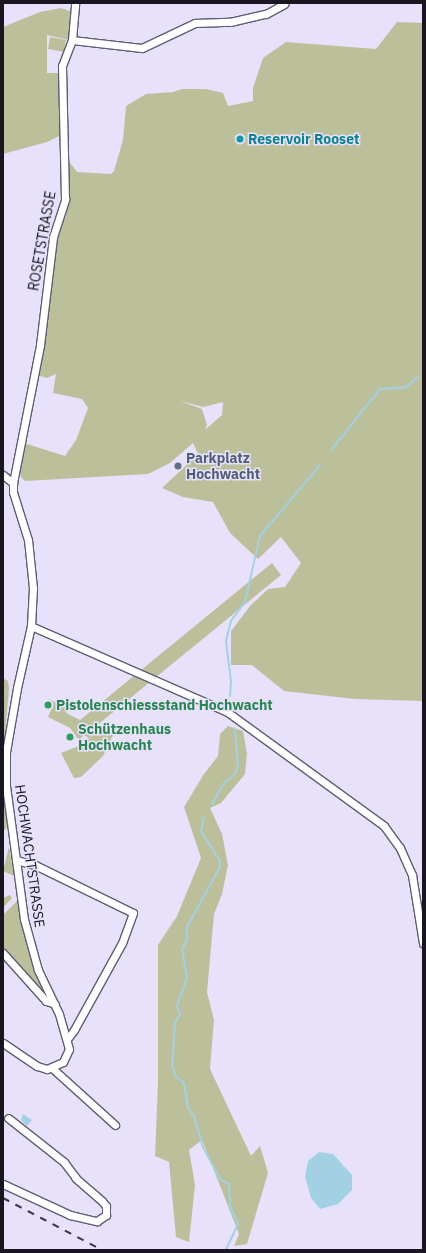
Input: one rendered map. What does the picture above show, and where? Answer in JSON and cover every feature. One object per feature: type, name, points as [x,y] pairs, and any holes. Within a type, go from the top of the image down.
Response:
[{"type":"street","name":"ROSETSTRASSE","points":[[12,483],[40,345],[53,237],[65,199],[62,66],[72,40],[75,3]]},
{"type":"street","points":[[72,40],[142,48],[195,23],[230,22],[266,14],[284,4]]},
{"type":"street","points":[[3,475],[12,483]]},
{"type":"street","name":"HOCHWACHTSTRASSE","points":[[12,483],[13,492],[28,540],[33,588],[31,626],[15,696],[6,752],[6,785],[29,941],[38,970],[55,1004],[68,1038],[68,1054],[62,1062],[52,1068]]},
{"type":"street","points":[[31,626],[226,711],[384,826],[400,848],[412,875],[423,943]]},
{"type":"street","points":[[16,860],[35,865],[133,912],[122,943],[74,1030],[68,1038]]},
{"type":"street","points":[[3,953],[46,1001],[55,1004]]},
{"type":"street","points":[[3,1043],[37,1066],[52,1068],[115,1125]]},
{"type":"street","points":[[3,1184],[70,1215],[97,1221],[106,1214],[106,1206],[102,1201],[76,1178],[64,1162],[8,1118]]},
{"type":"green space","points":[[61,8],[72,12],[69,40],[47,35],[47,73],[60,73],[61,135],[47,142],[3,154],[3,27],[40,12]]},
{"type":"green space","points":[[397,22],[423,23],[423,701],[355,699],[284,691],[252,665],[231,665],[231,631],[251,605],[268,589],[285,587],[301,563],[281,537],[258,559],[230,533],[213,502],[183,497],[162,488],[198,454],[193,443],[170,463],[148,474],[25,481],[21,477],[18,463],[24,443],[65,456],[76,440],[88,408],[82,399],[53,393],[56,374],[47,378],[36,375],[45,338],[57,233],[66,216],[68,160],[77,172],[111,174],[114,171],[123,140],[126,106],[146,94],[173,92],[182,89],[206,89],[223,93],[228,106],[253,101],[253,88],[263,58],[286,42],[376,49]],"holes":[[[180,401],[203,407],[223,402],[222,415],[205,430],[207,425],[202,409]]]},
{"type":"green space","points":[[50,37],[66,40],[64,52],[48,49]]},
{"type":"green space","points":[[272,563],[281,575],[95,727],[90,738],[104,725],[113,735],[103,756],[81,777],[74,778],[61,753],[81,745],[89,738],[84,735],[79,740],[70,728],[48,717],[53,706],[47,703],[49,699],[68,709],[66,713],[80,720]]},
{"type":"green space","points":[[3,678],[8,681],[9,688],[3,757]]},
{"type":"green space","points":[[228,726],[243,731],[247,754],[245,774],[221,803],[210,808],[222,834],[228,865],[222,894],[214,914],[207,992],[214,1020],[210,1069],[251,1156],[260,1146],[268,1173],[247,1244],[234,1246],[239,1234],[202,1140],[189,1150],[195,1185],[189,1242],[176,1237],[169,1162],[155,1156],[158,1083],[158,945],[177,916],[201,858],[184,807],[204,774],[218,756],[220,734]]},
{"type":"green space","points":[[3,789],[7,826],[3,833]]},
{"type":"green space","points":[[9,847],[12,863],[14,876],[3,871]]},
{"type":"green space","points":[[10,895],[12,898],[3,908],[3,898]]},
{"type":"green space","points":[[18,900],[22,926],[45,997],[3,950],[3,915]]},
{"type":"water","points":[[23,1114],[32,1120],[27,1126],[21,1120]]},
{"type":"water","points":[[319,1152],[333,1154],[352,1175],[352,1190],[338,1204],[320,1209],[311,1198],[305,1176],[308,1161]]},
{"type":"waterway","points":[[331,450],[380,389],[406,387],[418,377]]},
{"type":"waterway","points":[[230,696],[231,681],[226,641],[231,621],[245,602],[260,536],[320,465]]},
{"type":"waterway","points":[[212,804],[224,783],[235,774],[238,766],[235,728]]},
{"type":"waterway","points":[[204,818],[201,831],[220,862],[220,867],[187,927],[187,941],[182,949],[187,978],[177,1006],[180,1014],[175,1023],[172,1066],[176,1077],[184,1083],[188,1108],[194,1116],[203,1147],[220,1179],[229,1184],[230,1206],[238,1224],[226,1250]]},
{"type":"railway","points":[[3,1198],[102,1250]]},
{"type":"place","name":"Reservoir Rooset","points":[[240,139]]},
{"type":"place","name":"Parkplatz Hochwacht","points":[[178,466]]},
{"type":"place","name":"Pistolenschiessstand Hochwacht","points":[[48,705]]},
{"type":"place","name":"Schützenhaus Hochwacht","points":[[70,737]]}]
